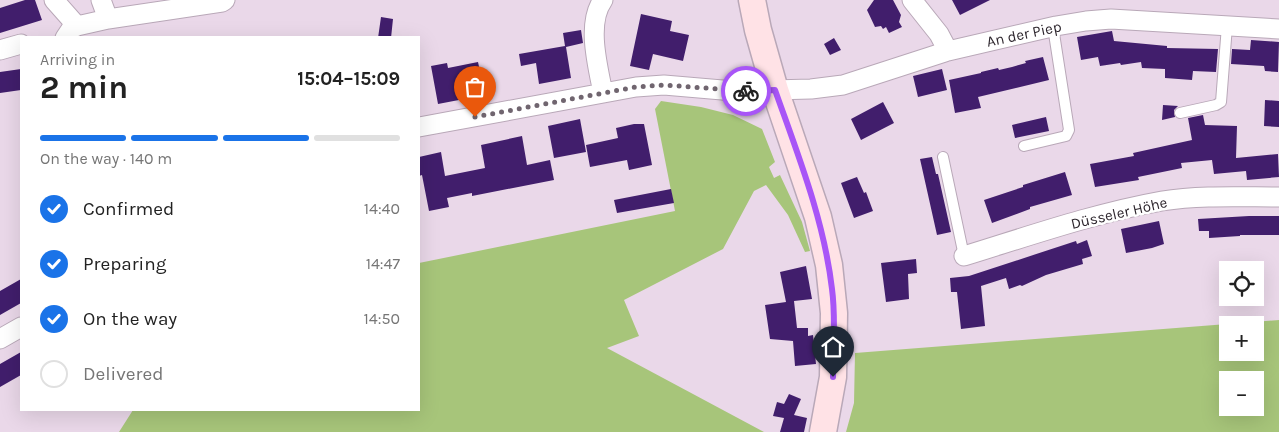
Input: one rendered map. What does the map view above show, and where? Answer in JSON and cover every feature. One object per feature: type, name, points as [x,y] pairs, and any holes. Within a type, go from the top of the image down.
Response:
[{"type":"main road","points":[[752,0],[758,30],[775,90],[818,217],[832,290],[834,314],[833,377],[823,432]]},
{"type":"street","points":[[54,0],[71,32],[108,18],[222,2],[225,0]]},
{"type":"street","points":[[101,0],[108,18]]},
{"type":"street","points":[[603,0],[596,22],[594,47],[603,93]]},
{"type":"street","points":[[912,0],[939,34],[948,51]]},
{"type":"street","name":"An der Piep","points":[[420,127],[636,87],[664,85],[734,91],[842,85],[948,51],[1086,21],[1111,19],[1279,29]]},
{"type":"street","points":[[0,50],[20,44]]},
{"type":"street","name":"Düsseler Höhe","points":[[964,256],[1089,219],[1162,201],[1200,197],[1279,197]]},
{"type":"street","points":[[0,339],[20,328]]},
{"type":"lane","points":[[1180,113],[1216,105],[1221,102],[1227,26]]},
{"type":"lane","points":[[1024,146],[1066,136],[1069,130],[1053,27]]},
{"type":"lane","points":[[943,157],[964,256]]},
{"type":"green space","points":[[661,101],[701,107],[733,115],[762,129],[775,162],[769,167],[774,178],[780,175],[802,222],[810,251],[805,252],[788,215],[766,185],[754,191],[723,249],[624,300],[639,336],[607,348],[764,432],[119,432],[132,411],[420,411],[420,263],[675,211],[655,109]]},
{"type":"green space","points":[[1279,320],[1279,432],[846,432],[854,403],[855,353],[1219,325],[1219,361],[1264,361],[1264,321]]},
{"type":"building","points":[[25,0],[35,0],[42,20],[0,33],[0,8]]},
{"type":"building","points":[[874,0],[893,0],[901,15],[899,22],[902,27],[889,33],[886,27],[883,29],[881,26],[875,27],[867,10]]},
{"type":"building","points":[[952,0],[990,0],[960,15]]},
{"type":"building","points":[[641,14],[672,21],[670,31],[689,35],[683,61],[653,54],[649,70],[630,66]]},
{"type":"building","points":[[381,17],[393,19],[391,36],[378,36]]},
{"type":"building","points":[[581,30],[583,43],[566,47],[571,78],[539,84],[536,63],[521,66],[519,54],[565,46],[563,33]]},
{"type":"building","points":[[1112,31],[1114,41],[1167,46],[1167,48],[1218,49],[1216,72],[1193,71],[1192,80],[1165,78],[1165,69],[1142,68],[1141,62],[1100,66],[1098,57],[1081,60],[1077,37]]},
{"type":"building","points":[[834,38],[841,50],[830,55],[824,44]]},
{"type":"building","points":[[1251,40],[1279,42],[1278,72],[1265,71],[1264,66],[1231,64],[1232,49],[1250,50]]},
{"type":"building","points":[[1043,57],[1049,80],[978,97],[981,108],[955,113],[949,80],[998,68],[999,70],[1012,67],[1026,63],[1025,61]]},
{"type":"building","points":[[478,62],[485,95],[438,104],[431,66],[447,63],[448,68]]},
{"type":"building","points":[[20,69],[20,90],[0,93],[0,72]]},
{"type":"building","points":[[942,69],[947,90],[918,97],[913,76]]},
{"type":"building","points":[[1265,100],[1279,101],[1279,127],[1264,126]]},
{"type":"building","points":[[883,102],[894,123],[861,140],[851,119]]},
{"type":"building","points":[[1163,105],[1178,106],[1174,110],[1175,117],[1162,120]]},
{"type":"building","points":[[1203,115],[1205,125],[1237,126],[1236,158],[1278,154],[1279,177],[1247,180],[1246,171],[1214,174],[1212,160],[1181,163],[1182,168],[1138,177],[1139,180],[1095,187],[1090,164],[1134,156],[1133,153],[1192,140],[1188,118]]},
{"type":"building","points":[[1046,117],[1049,131],[1015,138],[1012,125]]},
{"type":"building","points":[[580,119],[586,152],[554,158],[548,126]]},
{"type":"building","points":[[644,124],[652,165],[629,170],[627,160],[590,167],[586,145],[618,138],[616,128]]},
{"type":"building","points":[[522,136],[527,165],[550,160],[554,180],[472,196],[472,193],[447,198],[449,207],[429,211],[422,175],[420,176],[420,157],[441,152],[445,176],[485,168],[481,145]]},
{"type":"building","points":[[932,157],[936,174],[938,174],[951,232],[937,235],[920,159]]},
{"type":"building","points":[[1065,172],[1072,195],[1030,207],[1030,209],[992,223],[984,200]]},
{"type":"building","points":[[857,177],[864,193],[866,192],[873,211],[854,218],[841,183]]},
{"type":"building","points":[[671,189],[674,203],[617,213],[614,200]]},
{"type":"building","points":[[1279,216],[1279,235],[1240,235],[1209,238],[1209,231],[1199,231],[1198,219]]},
{"type":"building","points":[[1159,221],[1164,244],[1126,253],[1121,229]]},
{"type":"building","points":[[1087,240],[1092,256],[1082,259],[1083,264],[1009,289],[1006,278],[981,286],[985,326],[961,329],[957,292],[951,292],[950,278],[969,276],[1076,241],[1077,244]]},
{"type":"building","points":[[916,259],[917,273],[908,274],[909,299],[886,302],[881,263]]},
{"type":"building","points":[[806,266],[812,299],[794,301],[797,328],[808,328],[808,336],[813,335],[816,364],[795,366],[793,341],[770,339],[765,305],[786,302],[780,272]]},
{"type":"building","points":[[20,280],[20,304],[0,315],[0,291]]},
{"type":"building","points":[[20,353],[20,376],[0,387],[0,364]]},
{"type":"building","points":[[789,394],[801,399],[794,415],[807,418],[804,432],[780,432],[784,418],[773,416],[777,402],[784,404]]},
{"type":"way so far","points":[[475,117],[636,87],[664,85],[746,91]]},
{"type":"route","points":[[746,91],[775,90],[818,217],[829,265],[832,290],[834,314],[833,377]]}]
